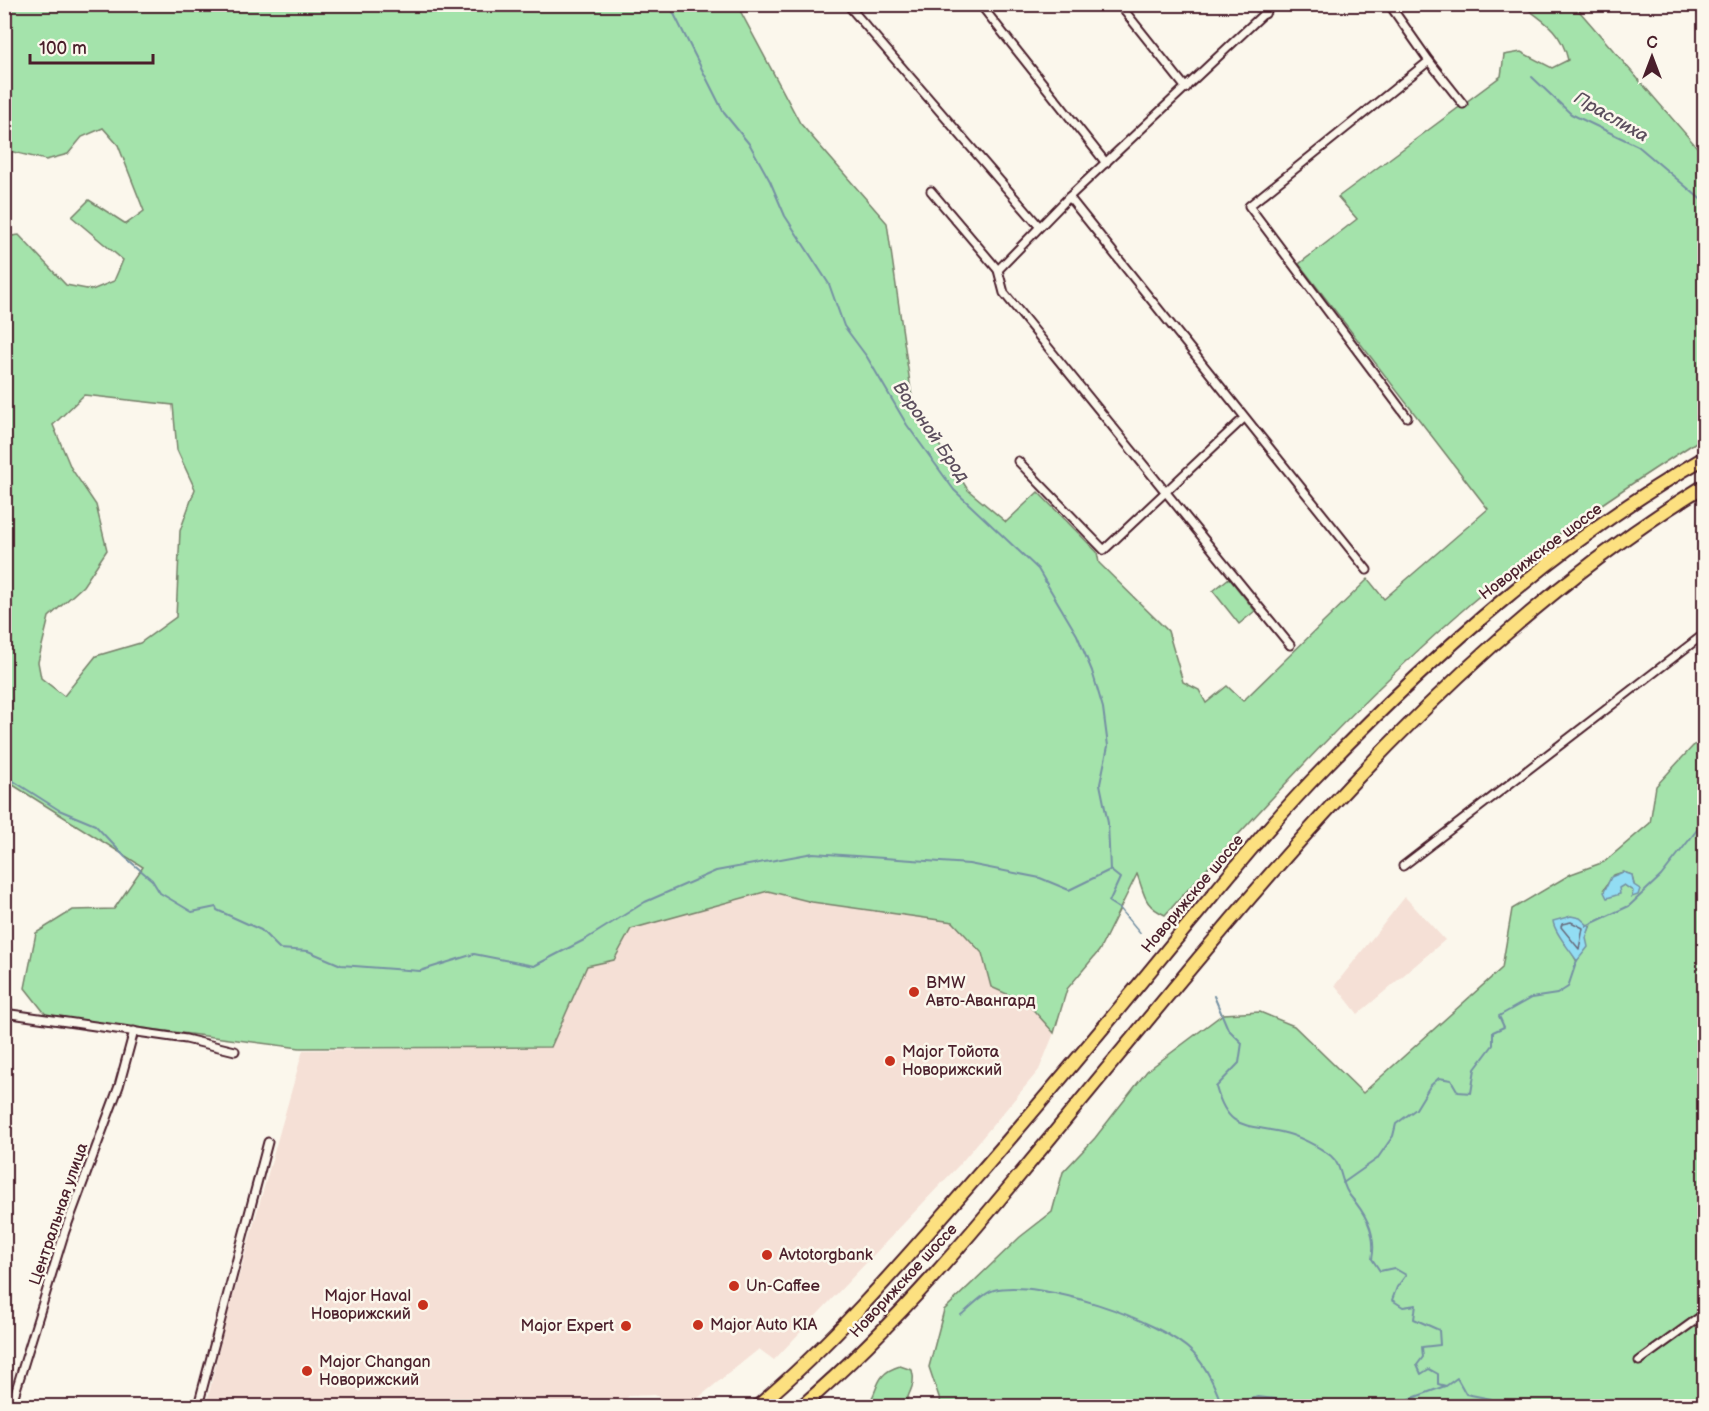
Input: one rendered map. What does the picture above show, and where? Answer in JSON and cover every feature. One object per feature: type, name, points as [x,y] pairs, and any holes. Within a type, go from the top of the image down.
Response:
[{"type":"highway","name":"Новорижское шоссе","points":[[758,1407],[810,1360],[907,1256],[1054,1087],[1269,828],[1322,770],[1402,690],[1509,595],[1588,534],[1704,458]]},
{"type":"highway","name":"Новорижское шоссе","points":[[802,1407],[872,1341],[961,1247],[1258,886],[1370,762],[1431,701],[1519,621],[1653,518],[1704,486]]},
{"type":"street","points":[[847,4],[1039,226]]},
{"type":"street","points":[[980,4],[1106,163]]},
{"type":"street","points":[[1119,4],[1186,88]]},
{"type":"street","points":[[1258,4],[1265,14]]},
{"type":"street","points":[[998,270],[1039,226],[1274,4]]},
{"type":"street","points":[[1389,4],[1463,104]]},
{"type":"street","points":[[1407,417],[1250,206],[1429,61]]},
{"type":"street","points":[[931,190],[998,270],[1004,293],[1167,490],[1290,645]]},
{"type":"street","points":[[1070,197],[1367,570]]},
{"type":"street","points":[[1018,460],[1104,550],[1244,418]]},
{"type":"street","points":[[1403,866],[1704,634]]},
{"type":"street","points":[[4,1013],[186,1039],[235,1052]]},
{"type":"street","name":"Центральная улица","points":[[11,1407],[65,1231],[119,1086],[134,1031]]},
{"type":"street","points":[[198,1407],[268,1142]]},
{"type":"street","points":[[1639,1361],[1704,1314]]},
{"type":"shaded area","points":[[768,891],[812,902],[954,922],[982,953],[991,987],[1027,1003],[1054,1033],[1039,1070],[960,1164],[774,1360],[759,1349],[688,1406],[675,1406],[655,1395],[629,1396],[614,1406],[206,1406],[223,1332],[303,1050],[550,1047],[587,966],[614,960],[631,929]]},
{"type":"shaded area","points":[[1405,897],[1445,940],[1358,1014],[1335,985]]},
{"type":"green space","points":[[5,5],[737,5],[800,123],[887,223],[913,404],[968,490],[1006,522],[1038,492],[1097,552],[1099,563],[1168,631],[1183,682],[1199,690],[1206,703],[1227,686],[1243,701],[1368,579],[1384,599],[1488,509],[1299,264],[1357,219],[1338,197],[1501,76],[1504,55],[1521,52],[1552,68],[1568,60],[1558,36],[1526,8],[1526,5],[1574,5],[1702,153],[1704,151],[1704,437],[1585,516],[1527,558],[1430,639],[1276,794],[1165,915],[1149,903],[1137,874],[1099,951],[1067,989],[1054,1033],[1027,1003],[991,987],[982,953],[953,922],[812,902],[768,891],[631,929],[614,960],[587,966],[551,1047],[300,1048],[47,1016],[25,988],[36,933],[73,910],[114,909],[143,867],[5,780],[5,237],[19,235],[66,285],[92,290],[114,281],[123,260],[72,217],[89,200],[126,224],[144,211],[118,145],[103,128],[82,137],[68,154],[46,160],[5,150]],"holes":[[[84,395],[173,405],[177,450],[195,489],[180,531],[176,617],[140,643],[96,656],[64,696],[41,678],[38,662],[49,617],[83,586],[107,550],[96,505],[71,468],[53,425]]]},
{"type":"green space","points":[[1229,578],[1255,611],[1239,624],[1213,591]]},
{"type":"green space","points":[[1701,741],[1704,744],[1704,1406],[942,1406],[929,1367],[944,1310],[1020,1237],[1052,1212],[1063,1172],[1095,1138],[1147,1071],[1223,1014],[1260,1012],[1294,1026],[1363,1093],[1502,968],[1512,909],[1571,874],[1604,862],[1650,823],[1656,786],[1693,746]],"holes":[[[1623,872],[1632,875],[1633,891],[1624,885],[1604,889],[1614,875]],[[1590,927],[1576,960],[1566,942]]]},
{"type":"green space","points":[[900,1366],[912,1370],[913,1383],[906,1402],[909,1406],[867,1406],[885,1373]]},
{"type":"water","points":[[1623,872],[1632,875],[1634,885],[1640,889],[1638,895],[1632,897],[1633,891],[1624,885],[1619,888],[1620,894],[1607,898],[1604,892],[1611,877]]},
{"type":"water","points":[[1571,916],[1580,918],[1590,927],[1586,938],[1588,947],[1577,961],[1559,936],[1553,921]]},
{"type":"waterway","name":"Вороной Брод","points":[[669,4],[724,113],[750,145],[770,181],[785,216],[829,284],[844,326],[867,357],[907,425],[954,490],[1038,569],[1077,635],[1092,671],[1103,708],[1108,746],[1100,784],[1108,823],[1110,870],[1120,878],[1109,902],[1120,909],[1140,933]]},
{"type":"waterway","name":"Праслиха","points":[[1532,77],[1571,114],[1638,146],[1704,202]]},
{"type":"waterway","points":[[4,775],[59,810],[95,825],[125,857],[152,880],[160,893],[192,912],[216,907],[217,910],[261,930],[280,949],[308,951],[341,965],[420,971],[474,954],[534,966],[586,939],[645,902],[716,871],[813,853],[969,864],[1040,878],[1069,890],[1110,870]]},
{"type":"waterway","name":"Праслиха","points":[[1586,926],[1629,906],[1661,876],[1704,821]]},
{"type":"waterway","name":"Праслиха","points":[[1343,1183],[1377,1159],[1393,1136],[1396,1124],[1416,1109],[1430,1086],[1439,1078],[1451,1080],[1458,1092],[1471,1093],[1475,1069],[1493,1045],[1493,1032],[1504,1027],[1499,1016],[1531,998],[1557,994],[1568,987],[1577,960]]},
{"type":"waterway","name":"Вороной Брод","points":[[1214,996],[1228,1029],[1242,1043],[1239,1063],[1216,1087],[1226,1111],[1232,1118],[1247,1126],[1287,1133],[1300,1138],[1320,1148],[1335,1160],[1347,1192],[1361,1210],[1372,1233],[1372,1259],[1380,1271],[1394,1268],[1406,1275],[1397,1287],[1392,1300],[1403,1307],[1416,1305],[1414,1319],[1439,1330],[1440,1345],[1422,1347],[1423,1357],[1417,1365],[1421,1374],[1429,1369],[1438,1374],[1438,1384],[1446,1386],[1457,1378],[1466,1394],[1491,1399],[1495,1406]]},
{"type":"waterway","points":[[961,1315],[990,1292],[1014,1288],[1040,1290],[1068,1296],[1128,1315],[1177,1340],[1193,1353],[1206,1371],[1222,1405]]},
{"type":"waterway","points":[[1391,1406],[1445,1386]]},
{"type":"waterway","points":[[1220,1406],[1258,1397],[1333,1406]]},
{"type":"place","name":"BMW Авто-Авангард","points":[[914,992]]},
{"type":"place","name":"Major Тойота Новорижский","points":[[890,1061]]},
{"type":"place","name":"Avtotorgbank","points":[[767,1255]]},
{"type":"place","name":"Un-Caffee","points":[[734,1286]]},
{"type":"place","name":"Major Haval Новорижский","points":[[423,1305]]},
{"type":"place","name":"Major Auto KIA","points":[[698,1325]]},
{"type":"place","name":"Major Expert","points":[[626,1326]]},
{"type":"place","name":"Major Changan Новорижский","points":[[307,1371]]}]
